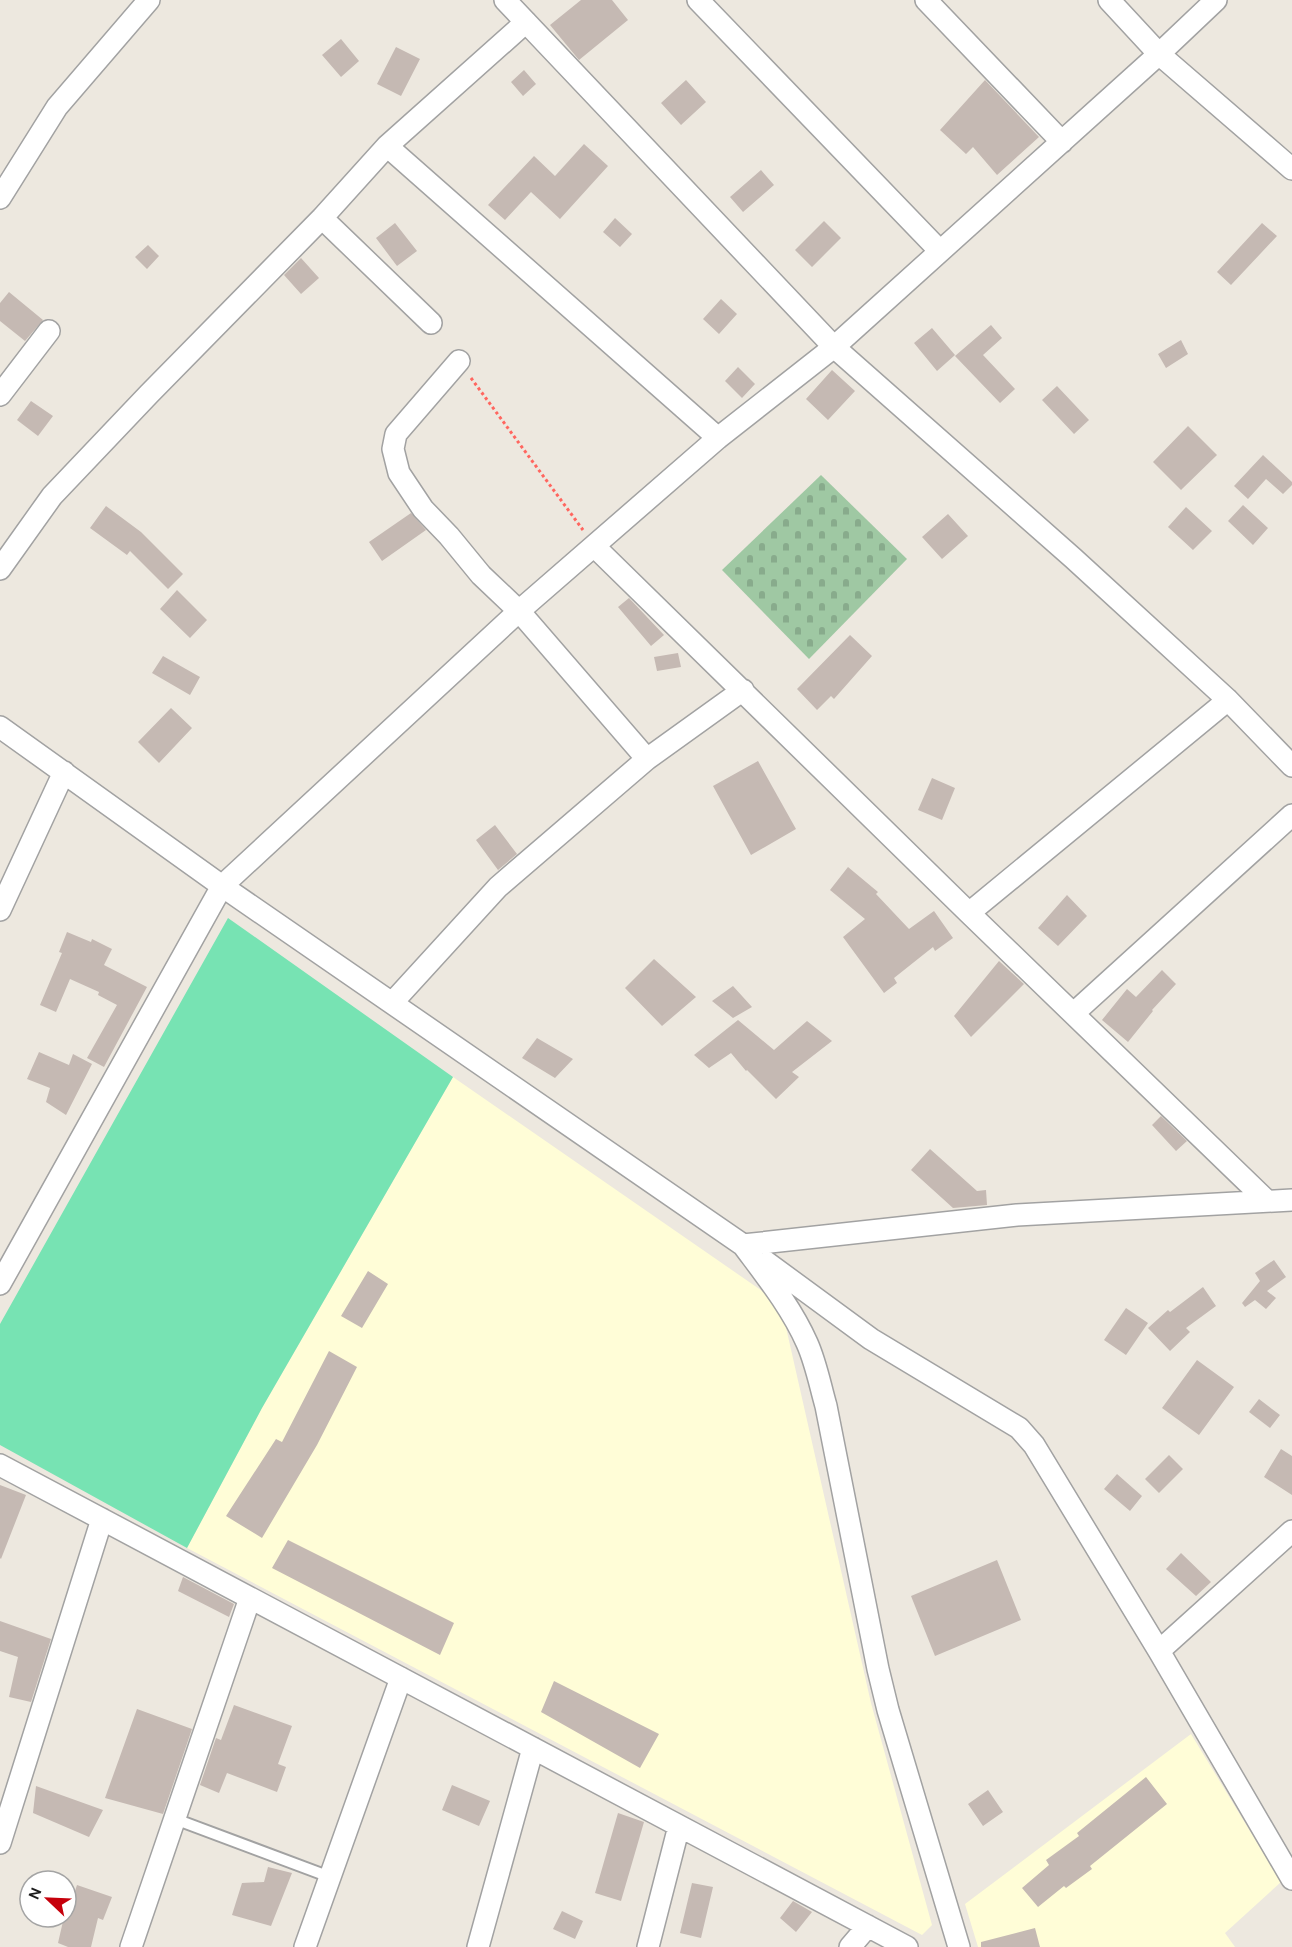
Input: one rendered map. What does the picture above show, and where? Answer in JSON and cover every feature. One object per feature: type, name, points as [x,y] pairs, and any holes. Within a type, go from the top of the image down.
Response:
[{"type":"street","points":[[0,198],[57,107],[148,0]]},
{"type":"street","points":[[505,0],[834,347],[1082,566],[1228,700],[1292,766]]},
{"type":"street","points":[[698,0],[939,250]]},
{"type":"street","points":[[926,0],[1062,142]]},
{"type":"street","points":[[1109,0],[1159,54],[1292,169]]},
{"type":"street","points":[[0,1284],[222,886],[519,611],[718,438],[834,347],[1216,0]]},
{"type":"street","points":[[0,569],[52,496],[322,218],[387,146],[526,22]]},
{"type":"street","points":[[387,146],[718,438]]},
{"type":"street","points":[[322,218],[431,323]]},
{"type":"street","points":[[0,395],[49,331]]},
{"type":"street","points":[[459,361],[396,434],[393,449],[399,474],[423,509],[481,575],[519,611],[647,759]]},
{"type":"street","points":[[594,546],[969,913],[1268,1201]]},
{"type":"street","points":[[392,1003],[498,887],[647,759],[743,690]]},
{"type":"street","points":[[969,913],[1228,700]]},
{"type":"street","points":[[0,727],[222,886],[743,1245],[872,1339],[1019,1428],[1034,1444],[1291,1873]]},
{"type":"street","points":[[0,910],[64,772]]},
{"type":"street","points":[[1074,1013],[1292,815]]},
{"type":"street","points":[[743,1245],[1017,1215],[1292,1200]]},
{"type":"street","points":[[743,1245],[784,1301],[807,1343],[816,1368],[826,1406],[885,1700],[959,1947]]},
{"type":"street","points":[[0,1465],[907,1947]]},
{"type":"street","points":[[0,1843],[102,1519]]},
{"type":"street","points":[[1159,1651],[1292,1531]]},
{"type":"street","points":[[131,1947],[250,1598]]},
{"type":"street","points":[[305,1947],[401,1678]]},
{"type":"street","points":[[478,1947],[533,1748]]},
{"type":"street","points":[[648,1947],[679,1826]]},
{"type":"street","points":[[850,1947],[868,1926]]},
{"type":"lane","points":[[175,1819],[330,1877]]},
{"type":"path","points":[[459,361],[594,546]]},
{"type":"shaded area","points":[[453,1077],[768,1295],[785,1323],[871,1703],[932,1925],[922,1935],[187,1548],[262,1408]]},
{"type":"shaded area","points":[[1191,1734],[1281,1882],[1225,1933],[1235,1947],[978,1947],[965,1904]]},
{"type":"green space","points":[[821,475],[907,559],[809,659],[722,570]]},
{"type":"green space","points":[[228,918],[453,1077],[262,1408],[187,1548],[0,1445],[0,1324]]},
{"type":"building","points":[[581,0],[612,0],[628,20],[579,60],[550,25]]},
{"type":"building","points":[[341,39],[359,61],[341,77],[322,55]]},
{"type":"building","points":[[396,47],[420,59],[401,96],[377,84]]},
{"type":"building","points":[[524,70],[536,84],[523,96],[511,82]]},
{"type":"building","points":[[686,80],[706,102],[681,125],[661,103]]},
{"type":"building","points":[[985,80],[1039,137],[997,175],[973,147],[966,154],[940,130]]},
{"type":"building","points":[[584,144],[608,166],[560,219],[531,192],[505,220],[488,205],[534,156],[555,176]]},
{"type":"building","points":[[761,170],[774,185],[743,212],[730,197]]},
{"type":"building","points":[[615,218],[632,234],[620,247],[603,232]]},
{"type":"building","points":[[824,221],[841,238],[812,267],[795,250]]},
{"type":"building","points":[[395,223],[417,251],[397,266],[376,238]]},
{"type":"building","points":[[1262,223],[1277,236],[1231,285],[1217,272]]},
{"type":"building","points":[[148,245],[159,256],[147,269],[135,257]]},
{"type":"building","points":[[301,258],[319,278],[301,294],[284,275]]},
{"type":"building","points":[[9,292],[43,320],[25,341],[0,321],[0,303]]},
{"type":"building","points":[[721,299],[737,314],[719,334],[703,319]]},
{"type":"building","points":[[991,325],[1002,338],[983,355],[1015,389],[1000,403],[955,356]]},
{"type":"building","points":[[932,328],[955,355],[937,371],[914,343]]},
{"type":"building","points":[[1181,340],[1188,354],[1166,368],[1158,354]]},
{"type":"building","points":[[738,367],[755,384],[742,398],[725,381]]},
{"type":"building","points":[[832,370],[855,391],[828,420],[806,399]]},
{"type":"building","points":[[1057,386],[1089,420],[1074,434],[1042,400]]},
{"type":"building","points":[[31,401],[53,416],[38,436],[17,420]]},
{"type":"building","points":[[1188,426],[1217,455],[1181,490],[1153,462]]},
{"type":"building","points":[[1263,455],[1292,482],[1292,485],[1283,494],[1266,479],[1248,499],[1234,486]]},
{"type":"building","points":[[1243,505],[1268,528],[1253,545],[1228,521]]},
{"type":"building","points":[[106,506],[141,532],[183,574],[168,589],[130,551],[127,555],[90,528]]},
{"type":"building","points":[[1186,507],[1212,531],[1193,550],[1168,527]]},
{"type":"building","points":[[411,513],[426,530],[382,561],[369,542]]},
{"type":"building","points":[[948,514],[968,536],[942,559],[922,537]]},
{"type":"building","points":[[177,590],[207,620],[190,638],[160,609]]},
{"type":"building","points":[[629,598],[664,635],[651,646],[618,607]]},
{"type":"building","points":[[850,635],[872,656],[834,699],[831,696],[817,710],[797,689]]},
{"type":"building","points":[[678,653],[681,667],[657,671],[654,657]]},
{"type":"building","points":[[163,656],[200,677],[190,695],[152,673]]},
{"type":"building","points":[[171,708],[192,728],[159,763],[138,742]]},
{"type":"building","points":[[758,761],[796,829],[751,855],[713,786]]},
{"type":"building","points":[[932,778],[955,788],[942,820],[918,810]]},
{"type":"building","points":[[495,825],[517,854],[498,870],[476,840]]},
{"type":"building","points":[[848,867],[878,892],[876,894],[909,929],[934,911],[953,938],[935,951],[933,947],[894,978],[897,983],[884,993],[843,937],[865,919],[830,890]]},
{"type":"building","points":[[1067,895],[1087,916],[1058,946],[1038,928]]},
{"type":"building","points":[[67,932],[91,942],[92,939],[112,949],[104,965],[147,987],[104,1067],[87,1058],[117,1005],[98,995],[99,992],[70,979],[56,1012],[40,1005],[62,953],[59,952]]},
{"type":"building","points":[[654,959],[696,997],[662,1026],[625,988]]},
{"type":"building","points":[[999,961],[1024,984],[971,1037],[954,1016]]},
{"type":"building","points":[[1162,970],[1176,984],[1152,1010],[1128,1042],[1102,1020],[1127,989],[1136,997]]},
{"type":"building","points":[[733,986],[752,1007],[733,1018],[712,1001]]},
{"type":"building","points":[[738,1020],[774,1050],[807,1021],[832,1041],[792,1072],[799,1077],[776,1099],[746,1071],[731,1053],[709,1068],[694,1055]]},
{"type":"building","points":[[537,1038],[573,1059],[555,1078],[522,1058]]},
{"type":"building","points":[[39,1052],[69,1065],[73,1054],[92,1064],[66,1115],[46,1102],[50,1088],[27,1079]]},
{"type":"building","points":[[1161,1116],[1187,1141],[1176,1151],[1152,1125]]},
{"type":"building","points":[[930,1149],[977,1191],[986,1190],[987,1205],[953,1208],[911,1170]]},
{"type":"building","points":[[1274,1260],[1286,1277],[1267,1291],[1276,1298],[1266,1309],[1255,1300],[1245,1307],[1242,1303],[1260,1281],[1255,1273]]},
{"type":"building","points":[[368,1271],[388,1284],[362,1328],[341,1316]]},
{"type":"building","points":[[1203,1287],[1216,1306],[1186,1328],[1190,1332],[1170,1351],[1148,1328],[1168,1310],[1170,1312]]},
{"type":"building","points":[[1126,1308],[1148,1323],[1126,1355],[1104,1340]]},
{"type":"building","points":[[329,1351],[357,1367],[317,1445],[262,1538],[226,1516],[276,1439],[282,1442]]},
{"type":"building","points":[[1197,1360],[1234,1387],[1199,1435],[1162,1408]]},
{"type":"building","points":[[1259,1399],[1280,1415],[1270,1428],[1249,1412]]},
{"type":"building","points":[[1281,1449],[1292,1456],[1292,1495],[1264,1477]]},
{"type":"building","points":[[1169,1455],[1183,1469],[1159,1493],[1145,1479]]},
{"type":"building","points":[[1117,1474],[1142,1496],[1130,1511],[1104,1489]]},
{"type":"building","points":[[0,1485],[26,1495],[1,1559],[0,1558]]},
{"type":"building","points":[[288,1540],[454,1623],[440,1655],[272,1568]]},
{"type":"building","points":[[1181,1553],[1211,1582],[1196,1596],[1166,1569]]},
{"type":"building","points":[[997,1560],[1021,1620],[935,1656],[911,1596]]},
{"type":"building","points":[[183,1577],[234,1604],[229,1617],[178,1591]]},
{"type":"building","points":[[0,1621],[51,1639],[31,1702],[9,1697],[18,1657],[0,1651]]},
{"type":"building","points":[[554,1681],[659,1734],[640,1768],[541,1712]]},
{"type":"building","points":[[234,1705],[292,1726],[278,1764],[286,1767],[277,1792],[227,1773],[219,1793],[200,1785],[216,1738],[221,1740]]},
{"type":"building","points":[[137,1709],[192,1729],[163,1814],[105,1798]]},
{"type":"building","points":[[1146,1777],[1167,1804],[1090,1866],[1092,1869],[1066,1888],[1064,1886],[1038,1907],[1022,1888],[1049,1865],[1046,1860],[1079,1836],[1077,1833]]},
{"type":"building","points":[[452,1785],[490,1801],[479,1826],[442,1810]]},
{"type":"building","points":[[36,1786],[103,1810],[89,1837],[33,1813]]},
{"type":"building","points":[[988,1790],[1003,1812],[983,1826],[968,1804]]},
{"type":"building","points":[[618,1813],[644,1822],[621,1901],[595,1893]]},
{"type":"building","points":[[268,1867],[292,1873],[271,1926],[232,1915],[242,1883],[264,1882]]},
{"type":"building","points":[[692,1883],[713,1887],[701,1938],[680,1933]]},
{"type":"building","points":[[78,1885],[112,1897],[103,1920],[98,1918],[91,1947],[68,1947],[58,1943],[61,1929],[78,1929]]},
{"type":"building","points":[[793,1901],[812,1912],[796,1932],[780,1918]]},
{"type":"building","points":[[562,1911],[583,1921],[575,1939],[553,1929]]},
{"type":"building","points":[[1035,1928],[1040,1947],[981,1947],[981,1942]]}]
